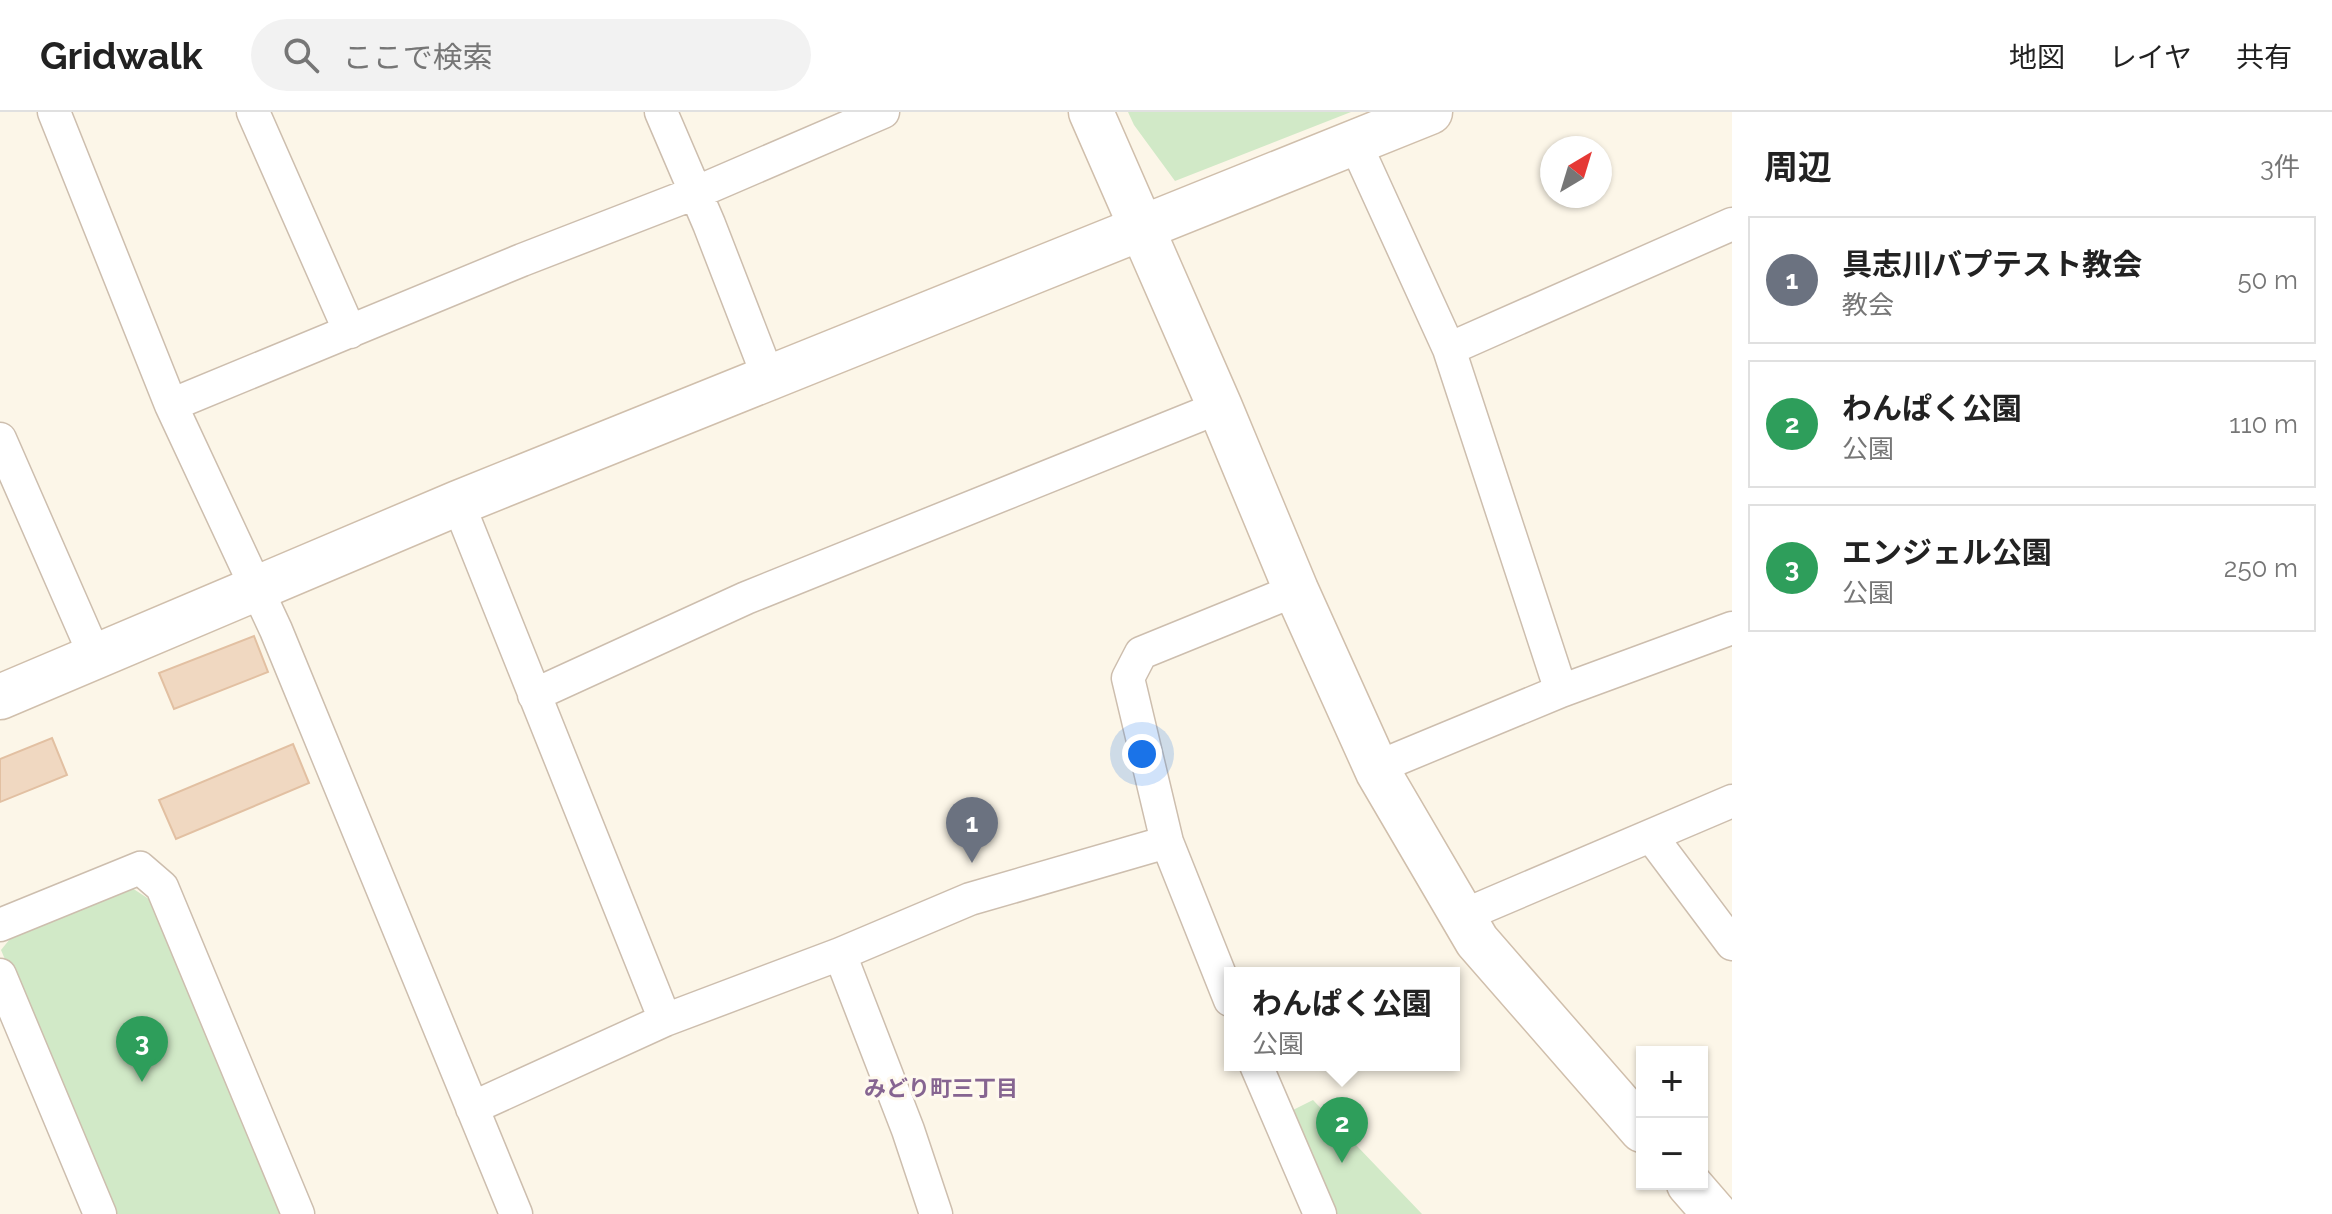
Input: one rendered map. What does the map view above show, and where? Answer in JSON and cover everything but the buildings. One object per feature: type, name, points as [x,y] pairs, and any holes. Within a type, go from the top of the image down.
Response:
[{"type":"street","points":[[54,112],[171,405],[256,586],[516,1214]]},
{"type":"street","points":[[253,112],[350,332]]},
{"type":"street","points":[[661,112],[769,379]]},
{"type":"street","points":[[171,405],[522,260],[695,193],[883,112]]},
{"type":"street","points":[[1091,112],[1296,590],[1378,772],[1477,941],[1636,1123]]},
{"type":"street","points":[[0,697],[458,503],[1430,112]]},
{"type":"street","points":[[1355,143],[1449,349],[1561,691]]},
{"type":"street","points":[[1449,349],[1732,224]]},
{"type":"street","points":[[534,695],[746,598],[1220,407]]},
{"type":"street","points":[[2,451],[95,656]]},
{"type":"street","points":[[458,503],[665,1020]]},
{"type":"street","points":[[1224,985],[1167,842],[1128,678],[1141,653],[1296,590]]},
{"type":"street","points":[[1378,772],[1397,759],[1561,691],[1732,628]]},
{"type":"street","points":[[1462,916],[1732,801]]},
{"type":"street","points":[[1651,836],[1732,944]]},
{"type":"street","points":[[472,1108],[665,1020],[840,954],[970,899],[1167,842]]},
{"type":"street","points":[[0,925],[140,868],[162,887],[298,1214]]},
{"type":"street","points":[[840,954],[908,1130],[936,1214]]},
{"type":"street","points":[[0,975],[100,1214]]},
{"type":"street","points":[[1259,1071],[1320,1214]]},
{"type":"street","points":[[1694,1190],[1715,1214]]},
{"type":"green space","points":[[1128,112],[1351,112],[1175,181]]},
{"type":"green space","points":[[132,888],[152,901],[280,1214],[113,1214],[1,950],[14,934]]},
{"type":"green space","points":[[1313,1100],[1422,1214],[1333,1214],[1291,1111]]},
{"type":"place","name":"具志川バプテスト教会","points":[[972,863]]},
{"type":"place","name":"エンジェル公園","points":[[142,1082]]},
{"type":"place","name":"わんぱく公園","points":[[1342,1163]]},
{"type":"district","name":"みどり町三丁目","points":[[941,1088]]}]
